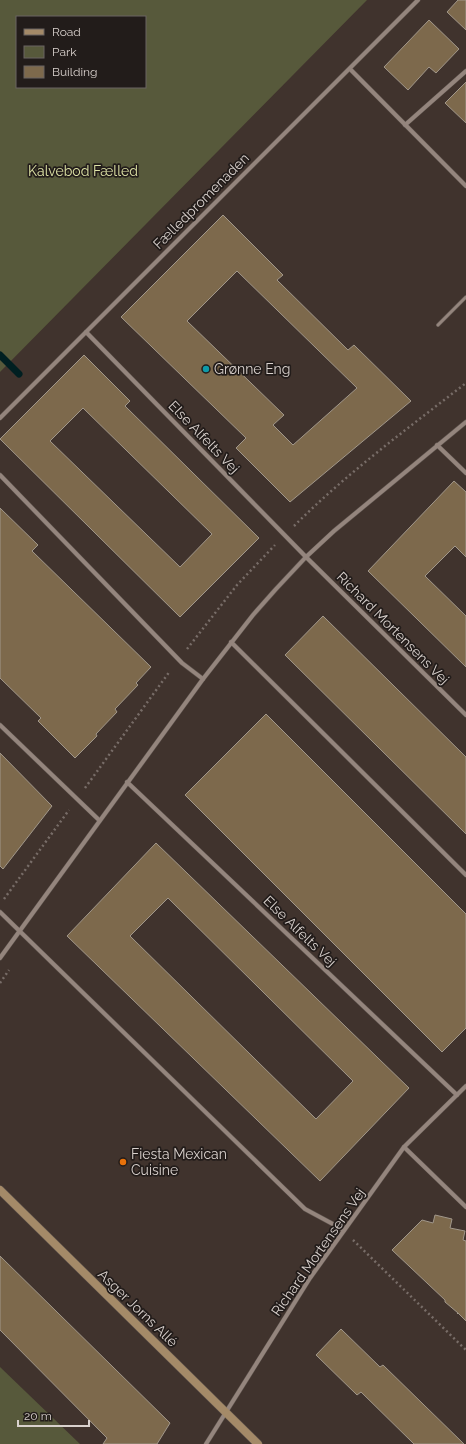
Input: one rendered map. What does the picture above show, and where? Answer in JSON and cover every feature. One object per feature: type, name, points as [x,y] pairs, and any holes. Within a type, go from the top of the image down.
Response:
[{"type":"street","name":"Fælledpromenaden","points":[[0,418],[418,0]]},
{"type":"street","points":[[350,68],[466,186]]},
{"type":"street","points":[[406,125],[466,71]]},
{"type":"street","name":"Else Alfelts Vej","points":[[86,332],[306,557]]},
{"type":"street","points":[[0,958],[203,679],[231,642],[276,589],[306,557],[334,531],[466,422]]},
{"type":"street","points":[[437,445],[466,473]]},
{"type":"street","points":[[0,475],[179,660],[203,679]]},
{"type":"street","name":"Richard Mortensens Vej","points":[[306,557],[466,715]]},
{"type":"street","points":[[231,642],[466,875]]},
{"type":"street","points":[[0,725],[99,820]]},
{"type":"street","name":"Else Alfelts Vej","points":[[127,782],[457,1095]]},
{"type":"street","points":[[0,912],[305,1209],[344,1230]]},
{"type":"street","name":"Richard Mortensens Vej","points":[[206,1444],[310,1278],[404,1147],[466,1086]]},
{"type":"street","points":[[404,1147],[466,1207]]},
{"type":"street","name":"Asger Jorns Allé","points":[[0,1190],[258,1444]]},
{"type":"lane","points":[[438,325],[466,297]]},
{"type":"path","points":[[0,905],[203,627],[237,585],[284,536],[326,496],[368,460],[466,383]]},
{"type":"path","points":[[0,983],[13,965]]},
{"type":"path","points":[[344,1230],[466,1350]]},
{"type":"green space","name":"Kalvebod Fælled","points":[[0,0],[367,0],[0,372]]},
{"type":"green space","points":[[0,1367],[80,1444],[0,1444]]},
{"type":"building","points":[[458,0],[466,0],[466,30],[447,12]]},
{"type":"building","points":[[429,20],[459,49],[436,73],[429,67],[408,90],[384,67]]},
{"type":"building","points":[[466,82],[466,123],[445,103]]},
{"type":"building","name":"Grønne Eng","points":[[223,215],[283,275],[277,280],[348,350],[354,345],[411,401],[290,502],[236,448],[246,438],[121,317]],"holes":[[[237,271],[357,388],[293,445],[273,425],[284,415],[187,321]]]},
{"type":"building","points":[[84,355],[130,401],[125,406],[259,538],[180,617],[0,439]],"holes":[[[83,408],[212,534],[180,567],[50,441]]]},
{"type":"building","points":[[454,481],[466,492],[466,557],[455,546],[425,576],[466,616],[466,667],[368,571]]},
{"type":"building","points":[[0,508],[38,545],[32,551],[151,667],[136,683],[138,685],[115,709],[117,712],[96,734],[97,736],[75,758],[38,721],[41,718],[0,678]]},
{"type":"building","points":[[323,616],[466,757],[466,834],[285,655]]},
{"type":"building","points":[[266,714],[466,914],[466,1028],[442,1052],[185,795]]},
{"type":"building","points":[[0,753],[52,806],[3,869],[0,866]]},
{"type":"building","points":[[156,843],[409,1088],[320,1181],[67,936]],"holes":[[[168,898],[353,1081],[316,1119],[130,936]]]},
{"type":"building","points":[[435,1215],[452,1219],[450,1228],[465,1231],[463,1240],[466,1241],[466,1321],[392,1250],[422,1220],[433,1223]]},
{"type":"building","points":[[0,1256],[170,1423],[157,1444],[103,1444],[107,1438],[0,1330]]},
{"type":"building","points":[[341,1329],[380,1367],[383,1365],[464,1444],[414,1444],[361,1392],[357,1395],[316,1355]]},
{"type":"waterway","points":[[0,355],[19,374]]},
{"type":"place","name":"Grønne Eng","points":[[206,369]]},
{"type":"place","name":"Fiesta Mexican Cuisine","points":[[123,1162]]}]
